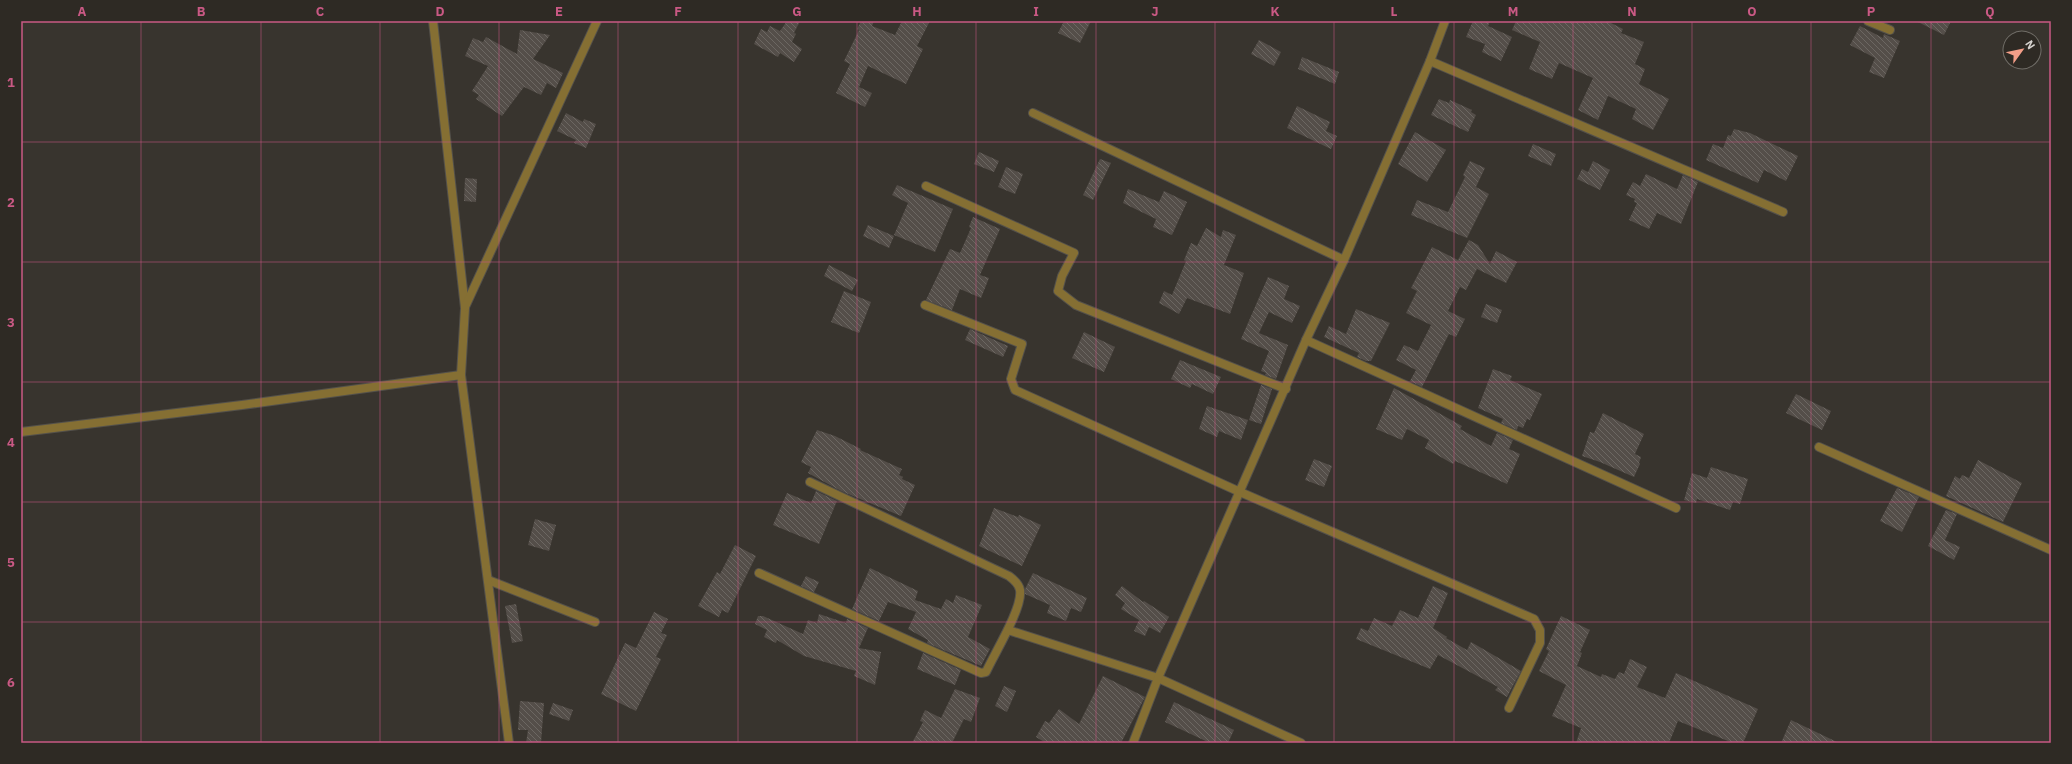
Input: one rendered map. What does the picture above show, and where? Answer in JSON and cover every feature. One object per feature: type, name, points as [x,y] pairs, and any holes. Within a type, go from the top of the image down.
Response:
[{"type":"street","points":[[433,21],[465,308],[461,375],[509,743]]},
{"type":"street","points":[[465,308],[597,21]]},
{"type":"street","points":[[1133,743],[1158,678],[1286,389],[1306,340],[1344,260],[1430,61],[1445,21]]},
{"type":"street","points":[[1868,21],[1890,30]]},
{"type":"street","points":[[1430,61],[1783,212]]},
{"type":"street","points":[[1033,113],[1344,260]]},
{"type":"street","points":[[926,186],[1074,253],[1062,276],[1058,291],[1076,305],[1286,389]]},
{"type":"street","points":[[925,305],[1022,344],[1011,379],[1015,390],[1240,492],[1534,619],[1540,630],[1540,643],[1509,708]]},
{"type":"street","points":[[1306,340],[1676,508]]},
{"type":"street","points":[[21,432],[461,375]]},
{"type":"street","points":[[1819,447],[2051,550]]},
{"type":"street","points":[[759,573],[981,673],[986,672],[1008,630],[1019,600],[1020,589],[1009,576],[810,482]]},
{"type":"street","points":[[488,580],[595,622]]},
{"type":"street","points":[[1008,630],[1158,678],[1301,743]]},
{"type":"building","points":[[787,21],[800,21],[794,33],[796,34],[792,42],[802,49],[794,62],[780,53],[778,57],[754,44],[761,29],[767,32],[770,26],[780,31]]},
{"type":"building","points":[[861,21],[874,21],[872,26],[895,35],[902,21],[930,21],[917,46],[923,49],[906,84],[868,66],[859,87],[872,93],[865,107],[836,93],[850,64],[844,61],[859,30],[857,29]]},
{"type":"building","points":[[1064,21],[1091,21],[1080,43],[1058,33]]},
{"type":"building","points":[[1473,21],[1490,21],[1488,26],[1512,37],[1501,61],[1482,52],[1485,44],[1466,37]]},
{"type":"building","points":[[1516,21],[1607,21],[1623,29],[1621,33],[1644,42],[1635,64],[1645,69],[1639,84],[1669,99],[1653,130],[1632,119],[1636,109],[1608,96],[1598,120],[1578,110],[1593,78],[1559,63],[1552,79],[1529,69],[1540,42],[1512,30]]},
{"type":"building","points":[[1916,21],[1951,21],[1944,35]]},
{"type":"building","points":[[1860,26],[1883,38],[1884,34],[1900,41],[1884,78],[1869,72],[1875,58],[1850,45]]},
{"type":"building","points":[[520,30],[550,35],[533,59],[563,73],[556,88],[547,83],[541,95],[524,87],[502,116],[476,99],[479,95],[472,91],[488,66],[465,56],[473,38],[483,42],[486,37],[517,54]]},
{"type":"building","points":[[1259,40],[1281,52],[1274,66],[1251,54]]},
{"type":"building","points":[[1302,57],[1339,72],[1335,84],[1298,69]]},
{"type":"building","points":[[1439,99],[1449,103],[1450,100],[1472,110],[1471,112],[1476,115],[1468,132],[1431,115]]},
{"type":"building","points":[[1297,106],[1330,122],[1326,131],[1337,136],[1331,149],[1287,128]]},
{"type":"building","points":[[566,113],[583,122],[584,119],[596,124],[586,148],[574,143],[576,140],[557,131]]},
{"type":"building","points":[[1734,129],[1750,133],[1798,156],[1786,181],[1764,170],[1758,183],[1706,160],[1713,144],[1723,148],[1728,135],[1731,136]]},
{"type":"building","points":[[1415,132],[1446,150],[1427,182],[1398,164]]},
{"type":"building","points":[[1533,144],[1556,154],[1551,166],[1528,156]]},
{"type":"building","points":[[979,152],[999,161],[994,172],[974,164]]},
{"type":"building","points":[[1100,159],[1111,163],[1093,200],[1083,195]]},
{"type":"building","points":[[1470,161],[1485,168],[1476,187],[1489,194],[1467,238],[1411,215],[1417,200],[1448,212],[1465,177],[1463,175]]},
{"type":"building","points":[[1593,161],[1610,170],[1600,190],[1577,179],[1582,169],[1588,172]]},
{"type":"building","points":[[1006,167],[1023,174],[1015,194],[998,187]]},
{"type":"building","points":[[1646,174],[1677,189],[1683,175],[1698,182],[1681,224],[1657,213],[1649,229],[1629,220],[1637,203],[1634,202],[1635,199],[1626,195],[1633,182],[1640,186]]},
{"type":"building","points":[[465,178],[477,179],[476,202],[464,201]]},
{"type":"building","points":[[897,185],[953,209],[935,252],[894,235],[908,203],[892,195]]},
{"type":"building","points":[[1128,189],[1159,202],[1164,191],[1187,202],[1172,235],[1153,227],[1156,219],[1123,203]]},
{"type":"building","points":[[973,217],[1000,229],[980,275],[989,278],[981,298],[960,289],[952,310],[926,300],[950,249],[960,253],[971,228],[969,227]]},
{"type":"building","points":[[868,225],[894,236],[889,248],[863,236]]},
{"type":"building","points":[[1206,228],[1221,237],[1223,230],[1236,235],[1224,265],[1244,273],[1230,314],[1187,298],[1179,314],[1159,303],[1164,291],[1172,295],[1186,261],[1184,260],[1191,243],[1197,246]]},
{"type":"building","points":[[1469,240],[1478,245],[1490,264],[1496,251],[1517,262],[1506,283],[1477,269],[1466,290],[1460,287],[1448,311],[1465,319],[1456,337],[1449,334],[1422,387],[1410,381],[1416,370],[1396,360],[1404,345],[1418,351],[1431,325],[1406,313],[1417,291],[1411,288],[1432,247],[1458,260]]},
{"type":"building","points":[[829,265],[858,280],[852,291],[824,276]]},
{"type":"building","points":[[1268,277],[1289,286],[1284,299],[1300,306],[1292,323],[1269,312],[1259,333],[1288,345],[1276,379],[1265,375],[1266,373],[1261,371],[1269,351],[1241,339]]},
{"type":"building","points":[[844,291],[871,302],[859,333],[831,322]]},
{"type":"building","points":[[1486,304],[1502,310],[1497,323],[1481,317]]},
{"type":"building","points":[[1356,309],[1390,323],[1371,361],[1366,361],[1357,357],[1359,353],[1324,337],[1329,326],[1346,334]]},
{"type":"building","points":[[970,329],[1008,346],[1003,357],[965,340]]},
{"type":"building","points":[[1084,332],[1115,347],[1104,372],[1072,358]]},
{"type":"building","points":[[1180,360],[1221,377],[1213,394],[1192,384],[1190,388],[1171,379]]},
{"type":"building","points":[[1493,369],[1512,376],[1510,380],[1542,394],[1530,420],[1527,419],[1523,428],[1518,426],[1517,430],[1501,423],[1503,419],[1478,408]]},
{"type":"building","points":[[1261,385],[1272,389],[1261,424],[1249,420]]},
{"type":"building","points":[[1394,388],[1462,426],[1460,429],[1491,446],[1497,433],[1513,440],[1509,449],[1520,454],[1507,484],[1455,461],[1453,464],[1425,448],[1429,440],[1407,429],[1402,440],[1376,429]]},
{"type":"building","points":[[1796,394],[1831,411],[1822,430],[1786,413]]},
{"type":"building","points":[[1207,406],[1248,420],[1241,440],[1219,431],[1217,437],[1199,429]]},
{"type":"building","points":[[1603,413],[1644,434],[1635,454],[1641,457],[1640,464],[1634,477],[1582,456],[1590,432],[1594,433]]},
{"type":"building","points":[[817,430],[835,436],[861,449],[860,450],[902,469],[899,475],[903,477],[902,479],[915,485],[901,516],[841,491],[808,473],[811,467],[801,462]]},
{"type":"building","points":[[1314,459],[1332,466],[1324,487],[1305,480]]},
{"type":"building","points":[[1978,460],[2022,483],[2003,522],[1946,496],[1955,476],[1960,479],[1962,475],[1969,478]]},
{"type":"building","points":[[1711,467],[1748,479],[1740,504],[1733,502],[1730,510],[1697,499],[1696,503],[1684,500],[1692,473],[1707,478]]},
{"type":"building","points":[[1897,488],[1919,497],[1902,532],[1880,521]]},
{"type":"building","points":[[816,491],[837,501],[819,544],[773,525],[787,493],[811,503]]},
{"type":"building","points":[[994,508],[1018,517],[1019,515],[1041,525],[1022,566],[979,546]]},
{"type":"building","points":[[1946,510],[1957,514],[1945,540],[1960,547],[1954,560],[1928,546]]},
{"type":"building","points":[[535,519],[556,525],[549,551],[528,545]]},
{"type":"building","points":[[735,545],[756,556],[728,613],[722,610],[719,617],[698,606],[717,572],[720,574]]},
{"type":"building","points":[[870,568],[918,591],[915,600],[941,609],[946,599],[953,603],[956,595],[982,605],[968,637],[990,649],[981,666],[927,643],[928,640],[908,629],[916,612],[888,602],[879,621],[852,609]]},
{"type":"building","points":[[1033,573],[1087,598],[1081,612],[1071,608],[1066,621],[1047,613],[1050,605],[1025,594],[1025,589]]},
{"type":"building","points":[[806,576],[819,582],[814,592],[801,586]]},
{"type":"building","points":[[1122,586],[1143,602],[1144,601],[1169,617],[1160,633],[1149,627],[1145,636],[1134,631],[1139,620],[1121,609],[1125,603],[1115,595]]},
{"type":"building","points":[[1433,586],[1448,593],[1433,628],[1447,637],[1446,638],[1467,650],[1471,642],[1521,671],[1507,697],[1495,690],[1498,687],[1438,655],[1430,669],[1356,639],[1361,628],[1368,631],[1374,618],[1392,626],[1400,610],[1418,618]]},
{"type":"building","points":[[516,604],[523,641],[512,643],[505,606]]},
{"type":"building","points":[[654,612],[668,619],[661,633],[667,635],[656,657],[661,659],[636,711],[601,694],[625,643],[636,648]]},
{"type":"building","points":[[819,614],[846,623],[847,619],[868,628],[859,648],[881,652],[875,685],[854,676],[856,671],[804,656],[777,640],[776,643],[764,637],[767,630],[755,624],[758,616],[763,616],[803,634],[808,620],[817,623]]},
{"type":"building","points":[[1561,616],[1590,630],[1580,652],[1582,653],[1577,666],[1601,677],[1602,674],[1615,679],[1619,672],[1624,674],[1630,659],[1647,667],[1637,687],[1665,698],[1676,673],[1758,709],[1743,743],[1733,743],[1678,721],[1669,743],[1576,743],[1581,728],[1552,716],[1566,685],[1539,671],[1549,651],[1546,649]]},
{"type":"building","points":[[923,653],[961,670],[955,685],[917,669]]},
{"type":"building","points":[[1103,676],[1145,697],[1121,743],[1046,743],[1036,737],[1045,721],[1049,723],[1059,709],[1079,724]]},
{"type":"building","points":[[1004,686],[1016,691],[1007,712],[995,706]]},
{"type":"building","points":[[955,689],[980,698],[971,722],[964,719],[952,743],[912,743],[923,722],[920,721],[925,710],[941,718]]},
{"type":"building","points":[[520,701],[544,703],[541,743],[526,743],[528,730],[518,730]]},
{"type":"building","points":[[1174,702],[1234,730],[1228,743],[1210,743],[1165,722]]},
{"type":"building","points":[[553,703],[573,710],[569,721],[549,714]]},
{"type":"building","points":[[1791,720],[1839,743],[1781,743]]}]
